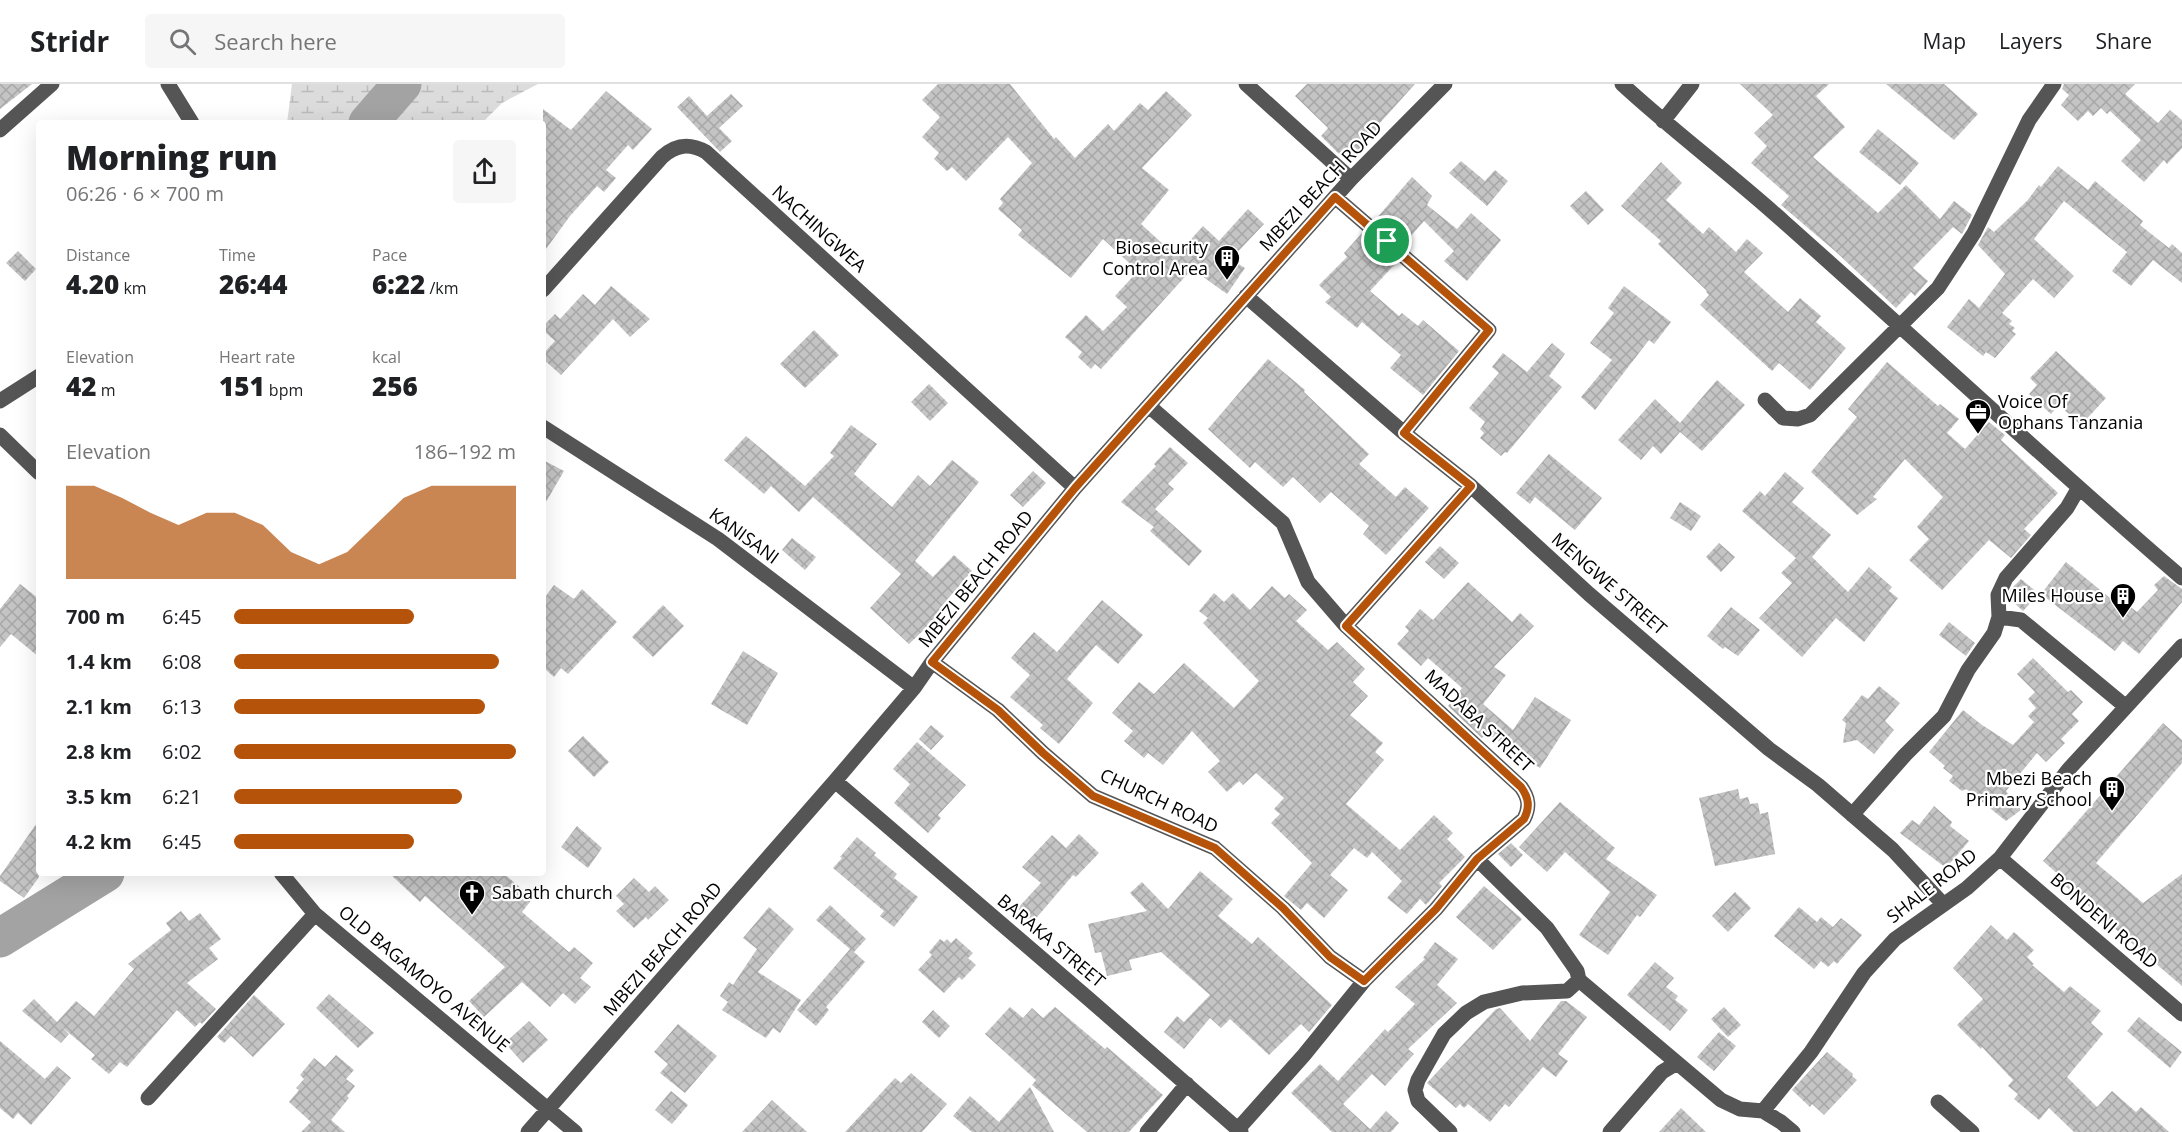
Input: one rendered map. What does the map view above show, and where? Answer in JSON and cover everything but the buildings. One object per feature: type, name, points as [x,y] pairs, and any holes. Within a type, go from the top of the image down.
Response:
[{"type":"street","points":[[0,130],[52,84]]},
{"type":"street","points":[[168,84],[190,120]]},
{"type":"street","points":[[1246,84],[1351,179]]},
{"type":"street","name":"MBEZI BEACH ROAD","points":[[528,1132],[914,688],[932,662],[1075,488],[1351,179],[1445,84]]},
{"type":"street","points":[[1622,84],[1779,217],[2078,489],[2182,578]]},
{"type":"street","points":[[1663,121],[1692,84]]},
{"type":"street","points":[[1765,400],[1783,418],[1798,419],[1810,415],[1938,288],[1974,233],[2029,120],[2054,84]]},
{"type":"street","name":"NACHINGWEA","points":[[546,287],[662,157],[678,146],[697,147],[706,152],[1075,488]]},
{"type":"street","points":[[1335,197],[1489,330],[1404,433]]},
{"type":"street","name":"MENGWE STREET","points":[[1246,296],[1404,433],[1471,486],[1590,594],[1769,749],[1818,785],[1893,850],[1944,904]]},
{"type":"street","points":[[0,401],[36,378]]},
{"type":"street","name":"MADABA STREET","points":[[1149,406],[1283,523],[1308,582],[1346,626],[1526,794],[1528,812],[1524,819],[1477,859],[1436,909],[1364,981],[1240,1131]]},
{"type":"street","name":"KANISANI","points":[[546,429],[718,539],[914,688]]},
{"type":"street","points":[[0,435],[36,470]]},
{"type":"street","points":[[1346,626],[1471,486]]},
{"type":"street","points":[[1852,815],[1905,755],[1944,716],[1968,670],[1994,633],[1999,617],[1998,595],[2006,579],[2067,508],[2078,489]]},
{"type":"street","points":[[1999,617],[2021,620],[2124,706]]},
{"type":"street","name":"SHALE ROAD","points":[[1763,1112],[1811,1052],[1864,973],[1895,939],[1967,888],[2000,858],[2068,770],[2124,706],[2182,646]]},
{"type":"street","name":"CHURCH ROAD","points":[[932,662],[998,710],[1093,796],[1215,848],[1283,908],[1330,957],[1364,981]]},
{"type":"street","name":"BARAKA STREET","points":[[835,781],[1240,1131]]},
{"type":"street","name":"BONDENI ROAD","points":[[2000,858],[2182,1014]]},
{"type":"street","points":[[1477,859],[1547,928],[1577,971],[1579,980],[1721,1100],[1740,1109],[1763,1112],[1793,1132]]},
{"type":"street","name":"OLD BAGAMOYO AVENUE","points":[[283,876],[315,914],[575,1132]]},
{"type":"street","points":[[148,1098],[315,914]]},
{"type":"street","points":[[1450,1132],[1418,1101],[1414,1090],[1444,1034],[1466,1013],[1484,1002],[1522,993],[1567,991],[1579,980]]},
{"type":"street","points":[[1610,1132],[1656,1078],[1677,1063]]},
{"type":"street","points":[[1147,1132],[1187,1084]]},
{"type":"street","points":[[1938,1102],[1972,1132]]},
{"type":"green space","points":[[292,84],[538,84],[502,103],[485,120],[287,120]]},
{"type":"waterway","points":[[371,120],[402,84]]},
{"type":"waterway","points":[[0,938],[100,876]]},
{"type":"waterway","points":[[0,935],[4,936]]},
{"type":"place","name":"Biosecurity Control Area","points":[[1227,281]]},
{"type":"place","name":"Voice Of Ophans Tanzania","points":[[1978,435]]},
{"type":"place","name":"Miles House","points":[[2123,619]]},
{"type":"place","name":"Mbezi Beach Primary School","points":[[2112,812]]},
{"type":"place","name":"Sabath church","points":[[472,916]]},
{"type":"route","points":[[1335,197],[1387,241],[1489,330],[1404,433],[1471,486],[1346,626],[1521,787],[1526,794],[1528,812],[1524,819],[1477,859],[1436,909],[1364,981],[1330,957],[1283,908],[1215,848],[1093,796],[998,710],[932,662],[1075,488],[1335,197]]}]
